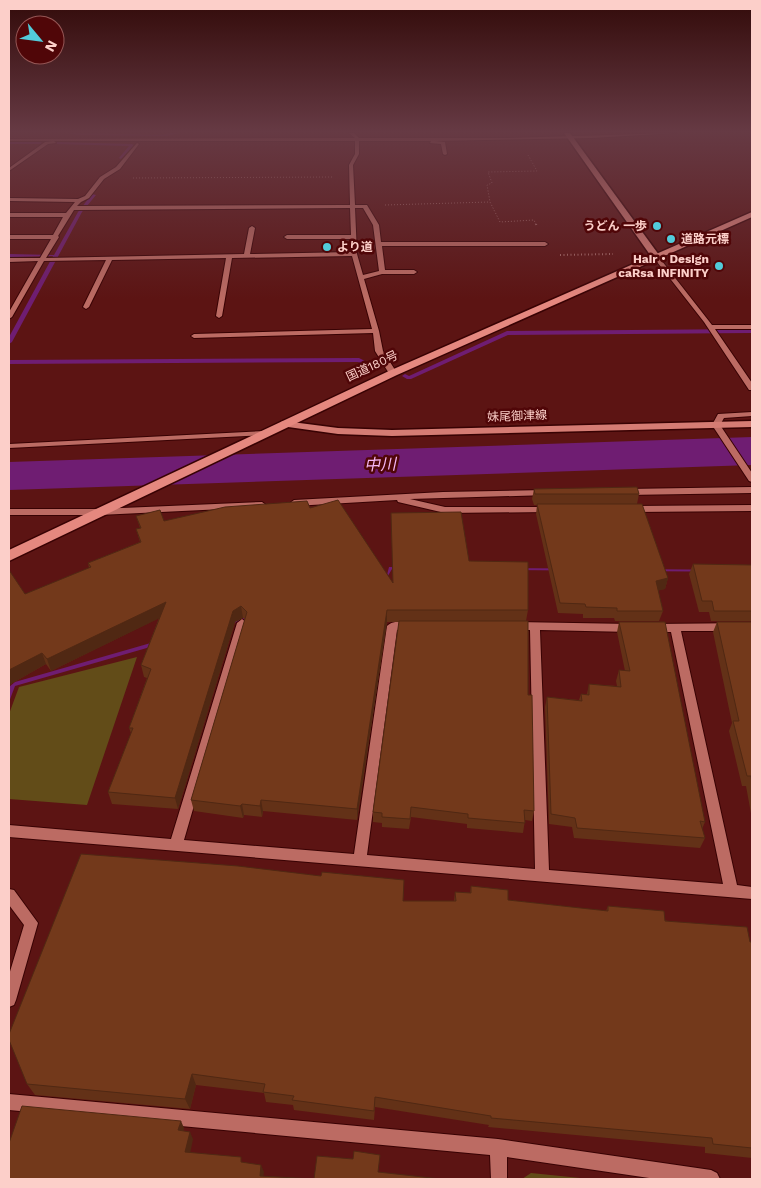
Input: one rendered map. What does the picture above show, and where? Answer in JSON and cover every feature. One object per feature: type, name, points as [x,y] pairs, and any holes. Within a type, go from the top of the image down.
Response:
[{"type":"highway","name":"国道180号","points":[[9,556],[393,373],[752,214]]},
{"type":"main road","points":[[605,188],[656,257]]},
{"type":"main road","name":"妹尾御津線","points":[[284,424],[319,431],[383,434],[718,428],[752,424]]},
{"type":"street","points":[[9,199],[79,200],[87,198],[94,188]]},
{"type":"street","points":[[352,188],[354,254],[376,332],[379,351],[393,373]]},
{"type":"street","points":[[9,317],[47,257],[68,215],[79,200]]},
{"type":"street","points":[[73,208],[328,208],[365,206],[376,225],[382,272]]},
{"type":"street","points":[[9,215],[68,215]]},
{"type":"street","points":[[246,256],[252,228]]},
{"type":"street","points":[[9,237],[56,237]]},
{"type":"street","points":[[287,237],[353,237]]},
{"type":"street","points":[[378,244],[545,244]]},
{"type":"street","points":[[9,260],[47,257],[59,259],[354,254]]},
{"type":"street","points":[[219,316],[229,256]]},
{"type":"street","points":[[656,257],[712,330],[752,388]]},
{"type":"street","points":[[86,308],[110,258]]},
{"type":"street","points":[[361,278],[382,272],[414,272]]},
{"type":"street","points":[[9,303],[18,302]]},
{"type":"street","points":[[712,330],[752,327]]},
{"type":"street","points":[[194,336],[376,332]]},
{"type":"street","points":[[752,414],[721,416],[718,428],[752,479]]},
{"type":"street","points":[[9,446],[264,433]]},
{"type":"street","points":[[612,492],[752,490]]},
{"type":"street","points":[[9,512],[98,512],[388,498],[553,493]]},
{"type":"street","points":[[388,498],[446,510],[554,509]]},
{"type":"street","points":[[624,509],[752,508]]},
{"type":"street","points":[[176,845],[242,623]]},
{"type":"street","points":[[360,861],[392,626],[421,626]]},
{"type":"street","points":[[507,626],[752,627]]},
{"type":"street","points":[[535,626],[542,875]]},
{"type":"street","points":[[675,628],[731,891]]},
{"type":"street","points":[[9,831],[752,893]]},
{"type":"street","points":[[9,895],[31,922],[9,1000]]},
{"type":"street","points":[[9,1102],[498,1148],[711,1179]]},
{"type":"street","points":[[498,1148],[499,1179]]},
{"type":"path","points":[[488,188],[490,202],[500,222],[534,220],[541,234]]},
{"type":"path","points":[[365,206],[490,202]]},
{"type":"path","points":[[545,244],[552,255],[639,254],[656,257]]},
{"type":"shaded area","points":[[389,567],[752,570],[752,572],[392,569],[386,579],[15,686],[9,702],[9,687],[15,682],[387,575]]},
{"type":"shaded area","points":[[137,657],[87,805],[9,799],[9,714],[19,687]]},
{"type":"shaded area","points":[[531,1173],[590,1179],[522,1179]]},
{"type":"building","points":[[637,487],[639,494],[535,494],[534,489]]},
{"type":"building","points":[[338,500],[393,583],[391,513],[461,512],[469,561],[528,562],[528,610],[387,610],[357,809],[261,800],[260,806],[242,804],[240,806],[191,800],[247,612],[241,606],[233,611],[175,798],[108,792],[133,728],[129,728],[151,669],[141,665],[166,602],[47,659],[42,653],[9,670],[9,570],[25,594],[91,567],[88,563],[141,542],[136,529],[141,528],[136,516],[160,510],[164,521],[225,507],[307,501],[310,508]]},
{"type":"building","points":[[537,504],[642,504],[668,578],[656,581],[663,611],[617,611],[617,608],[586,607],[585,604],[560,603]]},
{"type":"building","points":[[693,564],[752,565],[752,611],[714,611],[712,601],[702,601]]},
{"type":"building","points":[[399,621],[528,621],[528,695],[532,695],[534,811],[524,810],[525,823],[468,818],[468,814],[411,807],[410,819],[382,817],[382,813],[373,812]]},
{"type":"building","points":[[619,622],[665,622],[705,822],[700,821],[705,838],[577,828],[575,818],[551,814],[547,697],[582,701],[581,694],[589,695],[589,684],[621,687],[619,670],[630,671]]},
{"type":"building","points":[[717,622],[752,622],[752,783],[751,776],[747,776],[733,721],[739,721]]},
{"type":"building","points":[[81,854],[238,866],[321,876],[322,872],[404,880],[403,901],[456,901],[455,892],[471,893],[471,886],[508,890],[508,900],[608,911],[608,906],[664,911],[665,921],[747,927],[750,942],[752,942],[752,1148],[713,1144],[712,1138],[491,1118],[491,1116],[375,1097],[374,1111],[292,1100],[294,1096],[263,1092],[265,1084],[192,1074],[185,1099],[27,1084],[9,1040],[9,1034]]},
{"type":"building","points":[[22,1106],[181,1121],[178,1130],[190,1132],[185,1152],[241,1157],[241,1162],[261,1165],[260,1176],[314,1179],[9,1179],[9,1143]]},
{"type":"building","points":[[354,1151],[380,1155],[378,1172],[441,1179],[314,1179],[317,1156],[353,1159]]},
{"type":"waterway","points":[[9,342],[80,212],[94,195]]},
{"type":"waterway","points":[[9,255],[52,255]]},
{"type":"waterway","points":[[405,376],[409,378],[507,333],[752,331]]},
{"type":"waterway","points":[[9,362],[359,360],[378,369]]},
{"type":"waterway","name":"中川","points":[[9,476],[752,451]]},
{"type":"place","name":"うどん 一歩","points":[[657,226]]},
{"type":"place","name":"道路元標","points":[[671,239]]},
{"type":"place","name":"より道","points":[[327,247]]},
{"type":"place","name":"Hair・Design caRsa INFINITY","points":[[719,266]]}]
